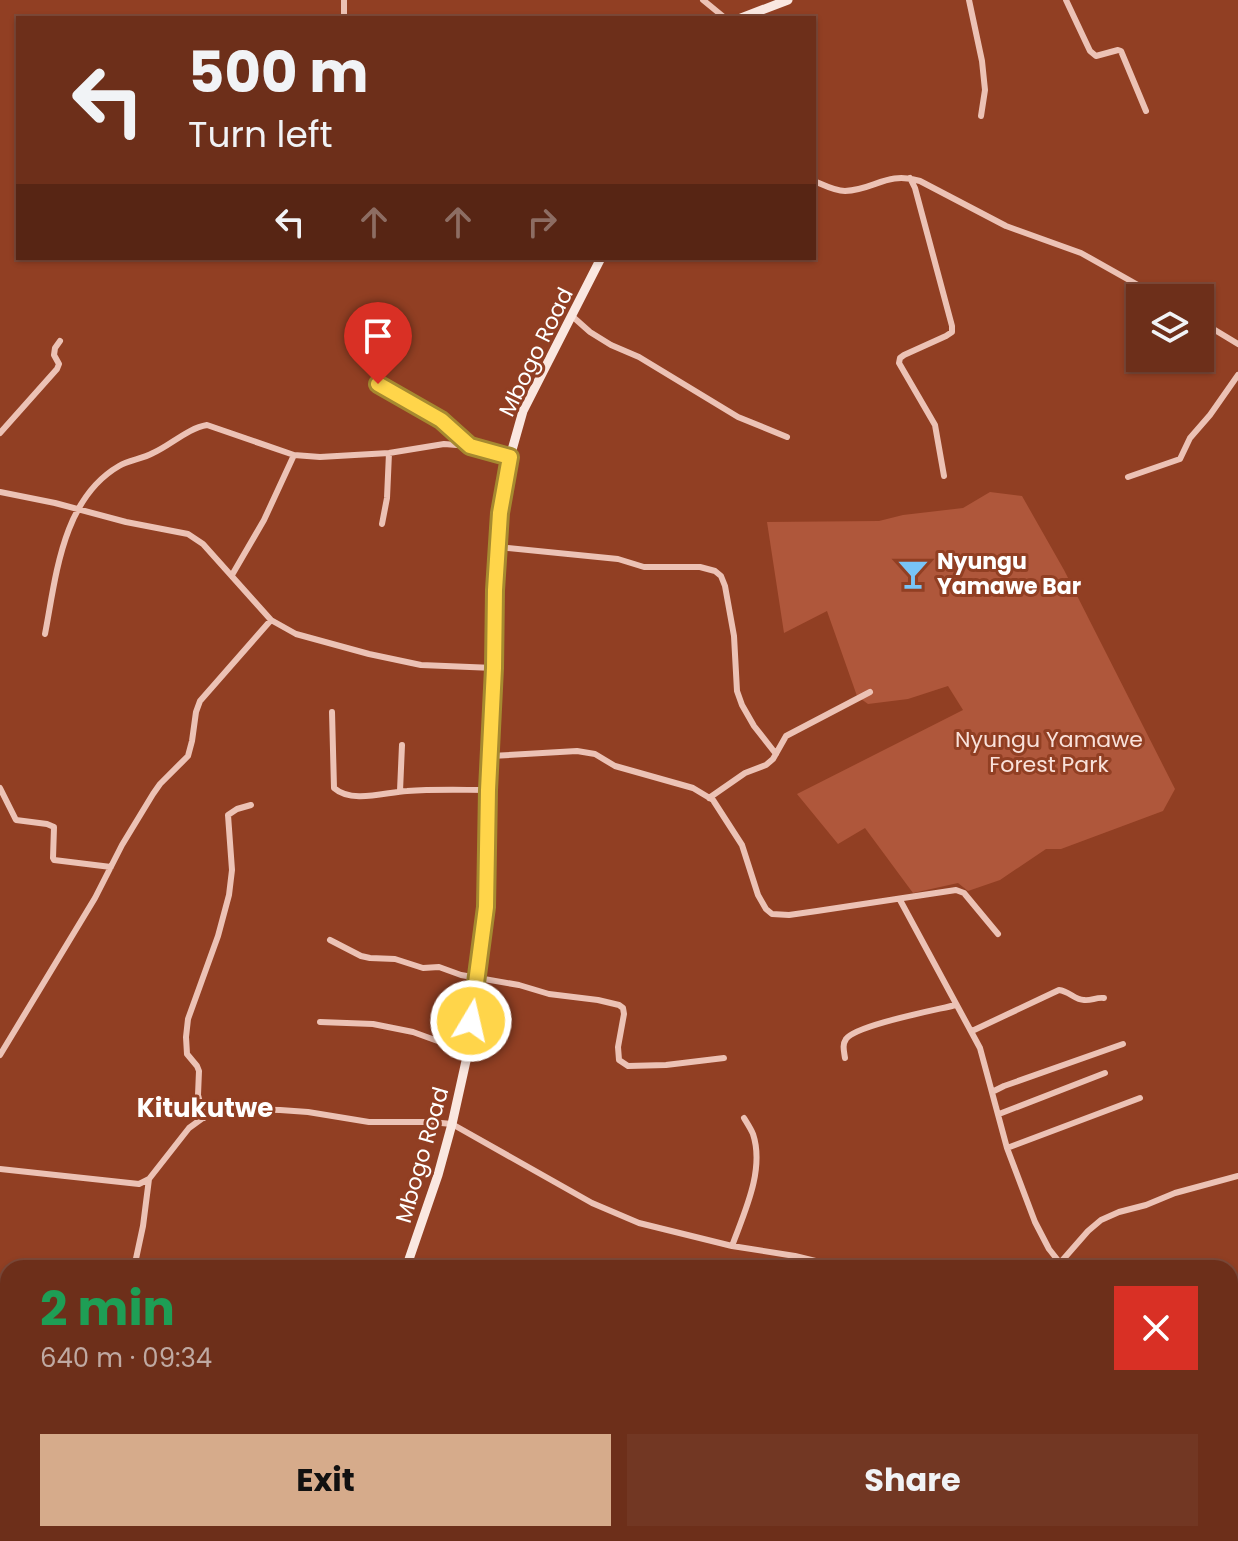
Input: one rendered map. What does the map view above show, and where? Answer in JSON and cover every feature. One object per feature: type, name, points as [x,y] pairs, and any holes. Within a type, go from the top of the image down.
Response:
[{"type":"main road","points":[[746,16],[788,0]]},
{"type":"main road","name":"Mbogo Road","points":[[409,1260],[452,1124],[468,1052],[478,978],[486,907],[500,513],[510,457],[523,411],[600,260]]},
{"type":"street","points":[[703,0],[723,16]]},
{"type":"street","points":[[969,0],[985,90],[981,116]]},
{"type":"street","points":[[1066,0],[1090,51],[1096,56],[1121,51],[1146,111]]},
{"type":"street","points":[[816,182],[845,191],[890,178],[920,181],[1006,226],[1081,253],[1136,284]]},
{"type":"street","points":[[910,178],[952,332],[904,355],[899,363],[935,425],[944,476]]},
{"type":"street","points":[[394,311],[380,360],[378,384],[441,420],[470,446]]},
{"type":"street","points":[[572,316],[611,345],[680,380],[738,417],[787,437]]},
{"type":"street","points":[[1214,329],[1238,344]]},
{"type":"street","points":[[0,433],[57,369],[59,364],[54,355],[60,341]]},
{"type":"street","points":[[1128,477],[1180,459],[1190,438],[1238,375]]},
{"type":"street","points":[[45,634],[67,535],[77,510],[101,480],[121,465],[149,455],[203,426],[294,455],[320,457],[389,453],[444,444],[470,446],[510,457]]},
{"type":"street","points":[[382,524],[387,498],[389,453]]},
{"type":"street","points":[[232,575],[264,520],[294,455]]},
{"type":"street","points":[[0,492],[192,536],[203,544],[271,620],[308,638],[421,665],[494,668]]},
{"type":"street","points":[[498,547],[618,559],[644,567],[700,567],[715,571],[725,586],[734,636],[737,691],[754,726],[776,754]]},
{"type":"street","points":[[0,1055],[160,784],[188,756],[200,701],[271,620]]},
{"type":"street","points":[[709,798],[745,773],[766,765],[786,736],[870,692]]},
{"type":"street","points":[[332,712],[336,790],[342,794],[372,796],[400,791],[488,790]]},
{"type":"street","points":[[400,791],[402,745]]},
{"type":"street","points":[[491,756],[588,752],[615,766],[693,788],[716,805],[742,845],[758,895],[772,914],[789,915],[960,891],[998,934]]},
{"type":"street","points":[[0,788],[16,820],[54,827],[54,860],[111,867]]},
{"type":"street","points":[[204,1118],[198,1095],[199,1071],[186,1048],[188,1019],[218,936],[229,895],[232,854],[228,815],[251,805]]},
{"type":"street","points":[[900,900],[980,1048],[1007,1148],[1035,1222],[1055,1260]]},
{"type":"street","points":[[330,940],[361,956],[395,959],[423,968],[439,967],[461,975],[519,985],[549,994],[619,1005],[624,1014],[619,1060],[628,1066],[724,1058]]},
{"type":"street","points":[[972,1031],[1059,990],[1068,991],[1080,1000],[1104,998]]},
{"type":"street","points":[[845,1058],[843,1046],[848,1036],[855,1032],[956,1005]]},
{"type":"street","points":[[320,1022],[345,1022],[413,1032],[468,1052]]},
{"type":"street","points":[[992,1092],[1123,1044]]},
{"type":"street","points":[[999,1114],[1105,1073]]},
{"type":"street","points":[[1007,1148],[1140,1098]]},
{"type":"street","points":[[0,1169],[139,1184],[149,1179],[189,1128],[211,1112],[231,1109],[308,1112],[369,1122],[452,1124],[618,1215],[663,1230],[811,1260]]},
{"type":"street","points":[[732,1246],[755,1180],[756,1149],[753,1133],[744,1118]]},
{"type":"street","points":[[1064,1260],[1101,1220],[1175,1193],[1238,1176]]},
{"type":"street","points":[[136,1260],[149,1179]]},
{"type":"green space","name":"Nyungu Yamawe Forest Park","points":[[990,492],[1022,496],[1064,570],[1175,789],[1163,811],[1061,849],[1046,849],[1000,880],[968,891],[958,883],[913,893],[865,828],[838,844],[797,794],[963,710],[948,686],[908,699],[868,704],[857,696],[827,611],[784,633],[767,522],[879,521],[963,508]]},
{"type":"place","name":"Nyungu Yamawe Bar","points":[[913,574]]},
{"type":"district","name":"Kitukutwe","points":[[205,1108]]},
{"type":"route","points":[[378,384],[441,420],[470,446],[510,457],[500,513],[495,590],[486,907],[471,1021]]}]
